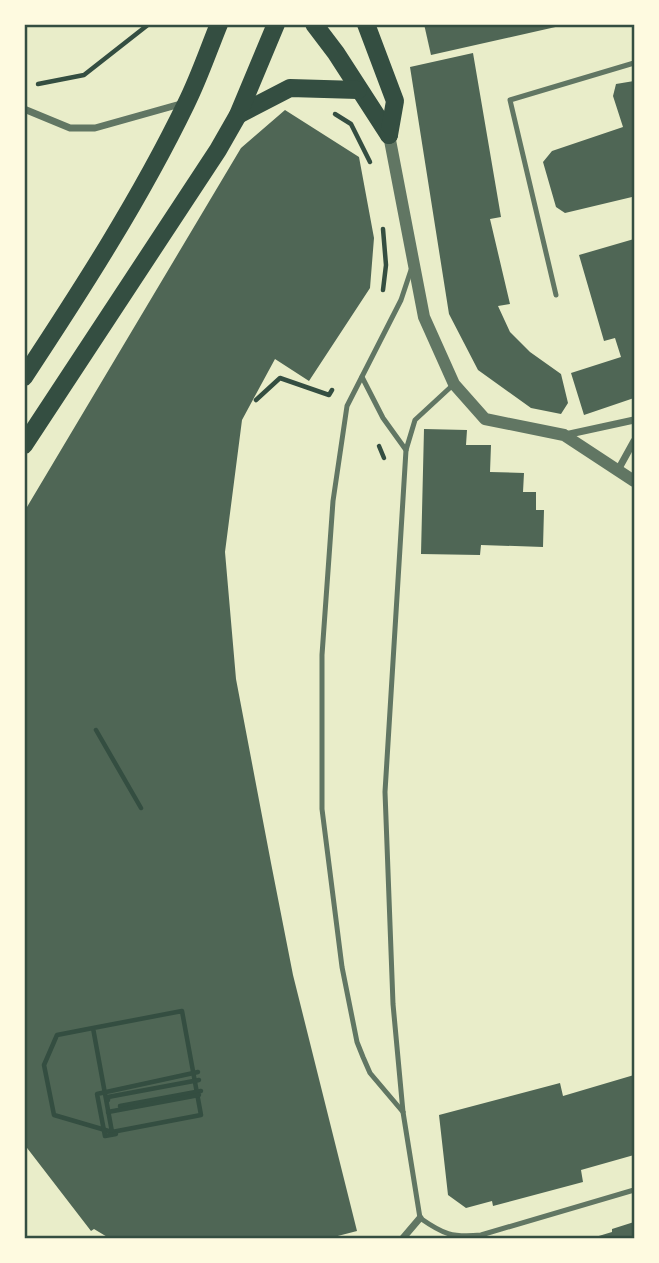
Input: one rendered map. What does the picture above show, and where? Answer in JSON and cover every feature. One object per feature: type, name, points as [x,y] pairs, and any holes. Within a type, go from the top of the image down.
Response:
[{"type":"main road","points":[[24,377],[157,162],[187,102],[219,24]]},
{"type":"main road","points":[[24,445],[218,150],[238,115],[276,24]]},
{"type":"main road","points":[[314,24],[389,135]]},
{"type":"main road","points":[[366,24],[395,101],[389,135]]},
{"type":"main road","points":[[238,115],[290,89],[358,89]]},
{"type":"street","points":[[24,109],[70,128],[95,128],[187,102]]},
{"type":"street","points":[[389,135],[424,317],[454,384],[485,419],[564,436],[635,481]]},
{"type":"street","points":[[564,436],[635,420]]},
{"type":"street","points":[[618,470],[635,441]]},
{"type":"street","points":[[403,1238],[420,1218]]},
{"type":"lane","points":[[556,295],[510,100],[635,63]]},
{"type":"lane","points":[[403,1112],[370,1073],[357,1042],[342,967],[322,808],[322,655],[331,524],[347,406],[401,300],[413,265]]},
{"type":"lane","points":[[362,377],[383,418],[406,450]]},
{"type":"lane","points":[[454,384],[415,420],[406,450],[385,792],[392,976],[403,1112],[420,1218],[442,1233],[460,1237],[481,1235],[635,1190]]},
{"type":"path","points":[[38,84],[84,75],[149,24]]},
{"type":"path","points":[[327,108],[351,124],[372,166]]},
{"type":"path","points":[[380,216],[386,265],[382,299]]},
{"type":"path","points":[[256,400],[280,378],[329,395],[335,384]]},
{"type":"path","points":[[96,730],[141,808]]},
{"type":"path","points":[[182,1012],[201,1115],[114,1134],[54,1115],[44,1065],[58,1035],[93,1028],[182,1012]]},
{"type":"path","points":[[93,1028],[114,1134]]},
{"type":"path","points":[[198,1072],[97,1094],[105,1136],[206,1116]]},
{"type":"path","points":[[99,1101],[197,1082]]},
{"type":"path","points":[[114,1134],[108,1097],[197,1082]]},
{"type":"path","points":[[101,1113],[200,1093],[108,1109]]},
{"type":"building","points":[[424,24],[559,24],[560,26],[431,55]]},
{"type":"building","points":[[473,53],[501,217],[490,219],[510,304],[498,306],[510,332],[530,352],[561,374],[568,403],[561,414],[531,408],[478,370],[449,314],[410,67]]},
{"type":"building","points":[[634,81],[634,204],[632,197],[565,213],[556,207],[543,162],[552,151],[623,127],[613,96],[616,84]]},
{"type":"building","points":[[285,110],[359,157],[374,238],[370,288],[309,381],[275,359],[242,420],[225,552],[236,679],[271,863],[293,975],[357,1231],[330,1238],[109,1238],[94,1229],[91,1231],[24,1144],[24,512],[241,148]]},
{"type":"building","points":[[634,239],[634,398],[584,415],[571,373],[621,357],[615,338],[604,341],[579,255]]},
{"type":"building","points":[[424,429],[467,430],[466,445],[491,445],[490,472],[524,473],[523,492],[536,492],[536,510],[544,510],[543,547],[481,545],[480,555],[421,554]]},
{"type":"building","points":[[634,1075],[634,1155],[581,1170],[583,1182],[493,1206],[492,1201],[466,1208],[448,1195],[439,1115],[560,1083],[563,1096]]},
{"type":"building","points":[[634,1222],[634,1238],[592,1238],[612,1232],[612,1229]]}]
